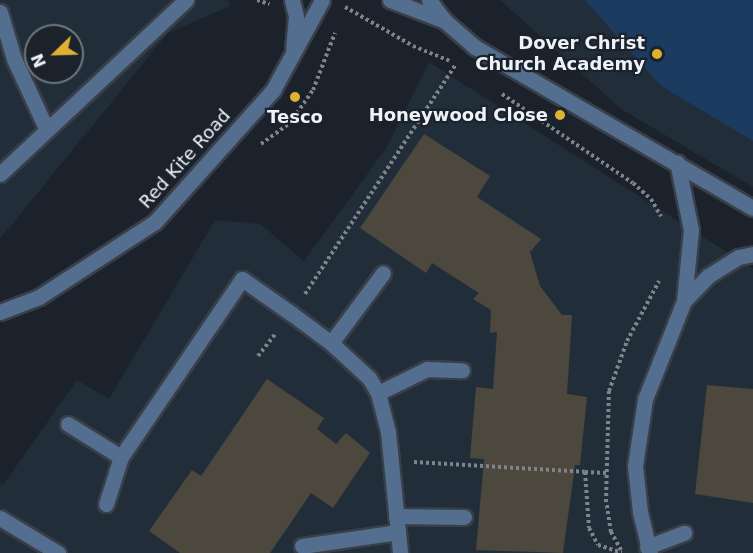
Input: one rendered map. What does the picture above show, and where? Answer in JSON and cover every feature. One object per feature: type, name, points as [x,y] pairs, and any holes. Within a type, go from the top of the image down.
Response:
[{"type":"street","points":[[0,174],[186,0]]},
{"type":"street","name":"Red Kite Road","points":[[289,66],[296,39],[292,0]]},
{"type":"street","name":"Red Kite Road","points":[[0,312],[39,297],[155,222],[273,90],[289,66],[322,0]]},
{"type":"street","points":[[390,0],[445,21]]},
{"type":"street","points":[[429,0],[445,21],[475,47],[753,208]]},
{"type":"street","points":[[0,12],[14,59],[47,130]]},
{"type":"street","points":[[677,162],[691,230],[684,301],[645,399],[635,466],[649,550],[684,533]]},
{"type":"street","points":[[684,301],[708,276],[739,257],[753,254]]},
{"type":"street","points":[[332,343],[383,273]]},
{"type":"street","points":[[106,504],[121,457],[242,279],[332,343],[369,378],[378,393],[391,461],[400,553]]},
{"type":"street","points":[[378,393],[427,369],[462,370]]},
{"type":"street","points":[[68,424],[121,457]]},
{"type":"street","points":[[396,516],[464,517]]},
{"type":"street","points":[[0,518],[48,550]]},
{"type":"street","points":[[302,546],[398,532]]},
{"type":"path","points":[[257,0],[263,4]]},
{"type":"path","points":[[345,7],[413,46],[456,63],[466,70]]},
{"type":"path","points":[[292,314],[456,63]]},
{"type":"path","points":[[495,90],[633,183],[651,199],[663,224]]},
{"type":"path","points":[[622,553],[611,532],[606,473],[609,391],[627,341],[662,274]]},
{"type":"path","points":[[391,461],[606,473]]},
{"type":"path","points":[[585,472],[589,528],[598,545],[622,553]]},
{"type":"shaded area","points":[[0,0],[229,0],[230,6],[168,33],[0,239]]},
{"type":"shaded area","name":"Dover Christ Church Academy","points":[[500,0],[753,0],[753,187],[621,109]]},
{"type":"shaded area","points":[[585,0],[753,0],[753,141],[661,86]]},
{"type":"shaded area","points":[[429,62],[753,269],[753,553],[0,553],[0,484],[3,485],[77,380],[109,399],[215,220],[260,224],[304,261],[387,147]]},
{"type":"building","points":[[424,134],[490,176],[477,197],[541,239],[530,252],[540,286],[562,315],[572,315],[567,394],[587,397],[580,465],[575,465],[563,553],[476,550],[484,459],[470,458],[476,387],[493,389],[497,332],[490,333],[491,310],[473,299],[479,293],[432,263],[426,273],[360,228]]},
{"type":"building","points":[[267,379],[324,418],[317,429],[336,444],[346,433],[370,453],[333,508],[311,493],[270,553],[180,553],[149,531],[192,470],[201,476]]},
{"type":"building","points":[[707,385],[753,389],[753,503],[695,494]]},
{"type":"place","name":"Dover Christ Church Academy","points":[[657,54]]},
{"type":"place","name":"Tesco","points":[[295,97]]},
{"type":"place","name":"Honeywood Close","points":[[560,115]]}]
